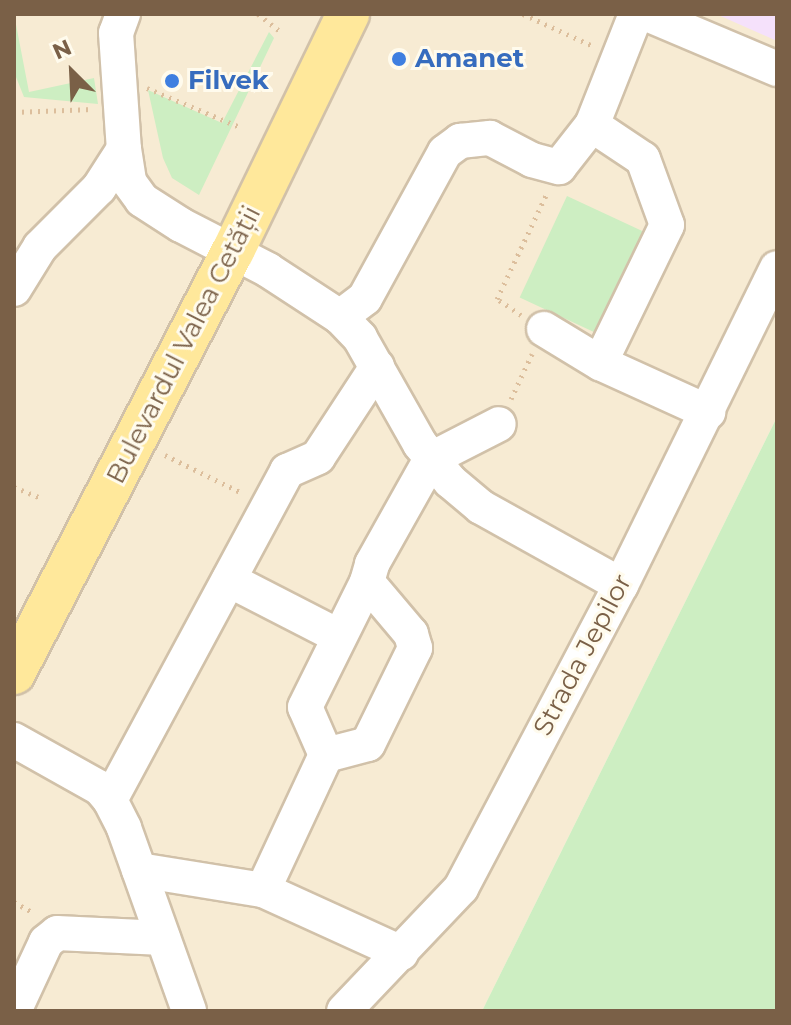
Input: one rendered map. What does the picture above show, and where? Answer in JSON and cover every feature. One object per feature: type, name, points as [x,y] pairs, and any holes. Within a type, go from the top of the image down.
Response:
[{"type":"main road","name":"Bulevardul Valea Cetății","points":[[14,673],[233,251],[348,14]]},
{"type":"street","points":[[340,317],[365,298],[445,152],[460,141],[490,138],[532,160],[559,167],[592,125],[636,14]]},
{"type":"street","points":[[647,14],[777,69]]},
{"type":"street","points":[[117,20],[124,149],[129,182],[142,200],[340,317],[360,338],[398,410],[431,459],[481,507],[621,585]]},
{"type":"street","points":[[592,125],[643,159],[667,225],[600,363]]},
{"type":"street","points":[[14,289],[27,242],[99,188],[124,149]]},
{"type":"street","name":"Strada Jepilor","points":[[344,1011],[461,888],[621,585],[777,268]]},
{"type":"street","points":[[544,329],[600,363],[708,412]]},
{"type":"street","points":[[110,800],[287,471],[318,457],[377,367]]},
{"type":"street","points":[[263,890],[326,755],[305,707],[367,582],[372,564],[431,459],[499,424]]},
{"type":"street","points":[[229,580],[338,636]]},
{"type":"street","points":[[326,755],[368,744],[415,648],[411,634],[367,582]]},
{"type":"street","points":[[14,740],[100,788],[110,800],[139,870],[189,1011]]},
{"type":"street","points":[[139,870],[263,890],[401,953]]},
{"type":"street","points":[[14,1011],[46,942],[57,933],[163,938]]},
{"type":"path","points":[[258,14],[281,32]]},
{"type":"path","points":[[523,14],[619,58]]},
{"type":"path","points":[[14,112],[121,92],[240,127]]},
{"type":"path","points":[[544,329],[497,299],[559,167]]},
{"type":"path","points":[[136,441],[268,506]]},
{"type":"path","points":[[14,487],[43,499]]},
{"type":"shaded area","points":[[14,14],[777,14],[777,417],[482,1011],[14,1011]]},
{"type":"shaded area","points":[[716,14],[777,14],[777,41]]},
{"type":"green space","points":[[14,14],[29,92],[94,78],[98,104],[24,97],[14,72]]},
{"type":"green space","points":[[269,32],[274,38],[199,195],[172,178],[163,158],[148,90],[222,123]]},
{"type":"green space","points":[[567,196],[645,232],[598,334],[520,298]]},
{"type":"green space","points":[[777,417],[777,1011],[482,1011]]},
{"type":"place","name":"Amanet","points":[[399,59]]},
{"type":"place","name":"Filvek","points":[[172,81]]}]
